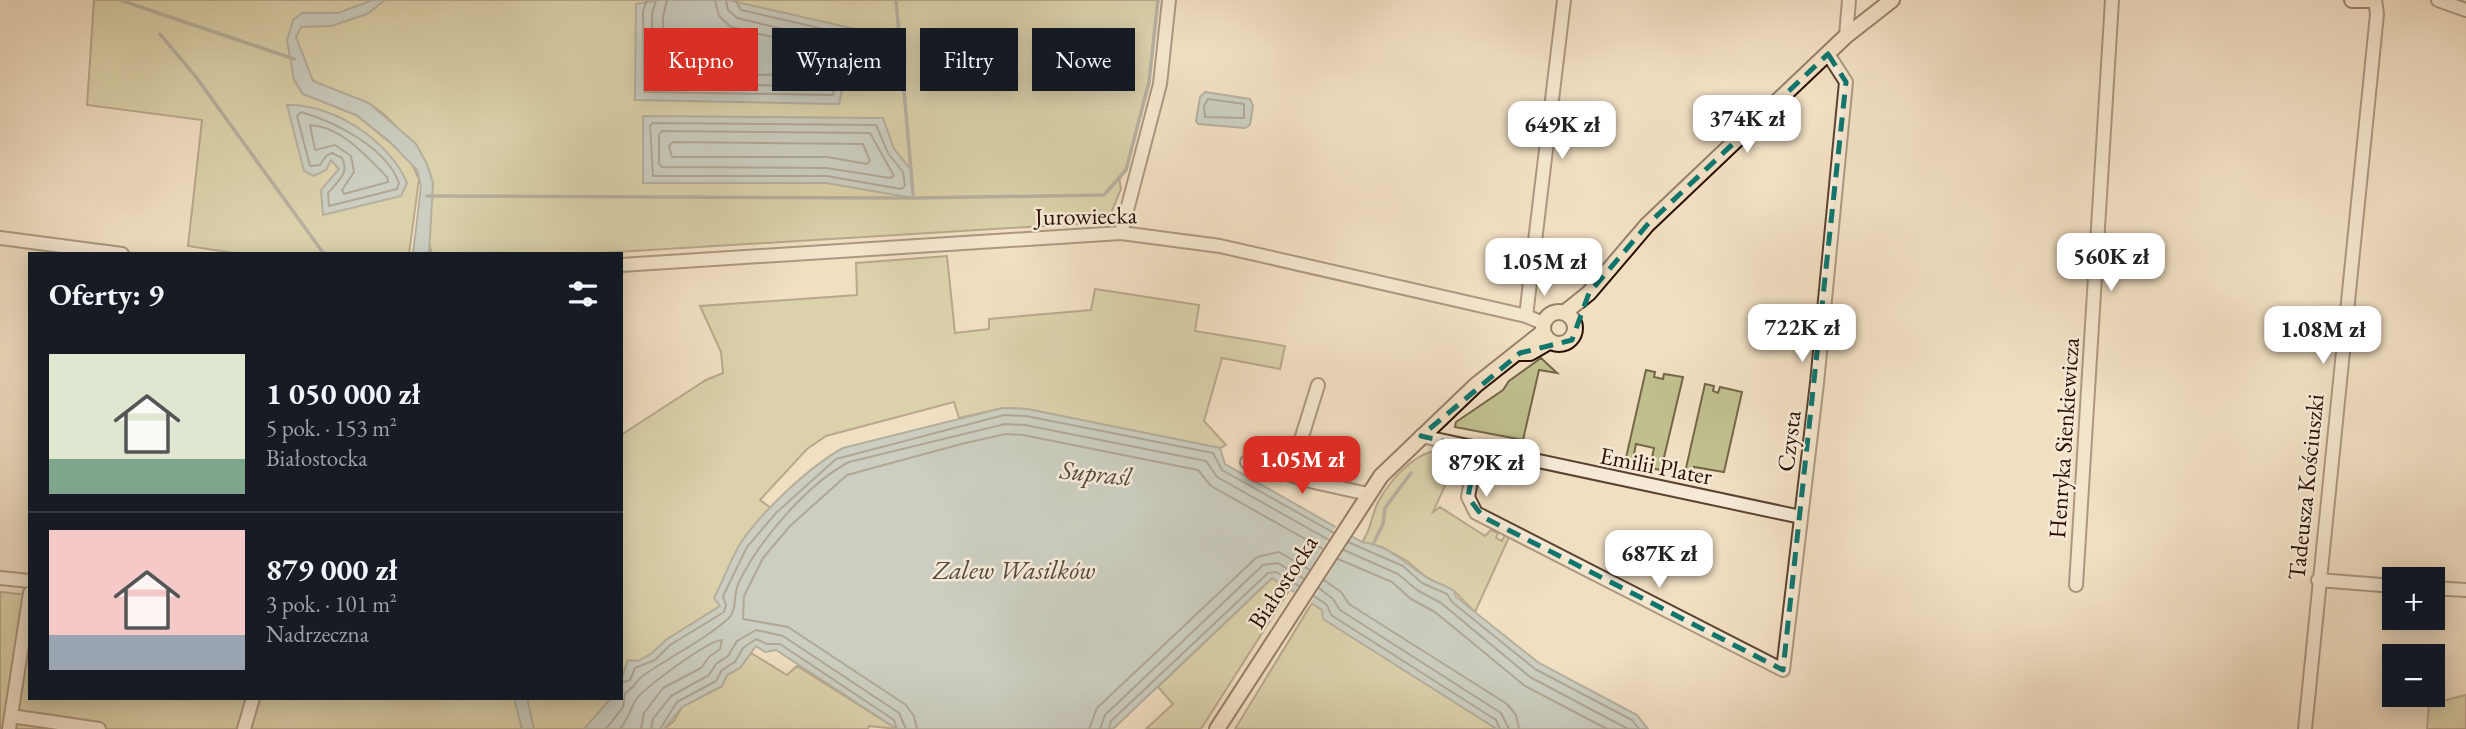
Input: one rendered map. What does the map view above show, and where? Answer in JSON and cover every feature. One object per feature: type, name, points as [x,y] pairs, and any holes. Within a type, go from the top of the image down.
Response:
[{"type":"main road","points":[[1569,317],[1575,334],[1567,343],[1545,332],[1552,313],[1569,317],[1586,306],[1589,293],[1647,225],[1846,36],[1892,0]]},
{"type":"main road","points":[[2351,0],[2374,0]]},
{"type":"main road","name":"Białostocka","points":[[1217,729],[1346,526],[1381,476],[1476,385],[1520,353],[1530,353],[1545,332]]},
{"type":"street","points":[[1121,233],[1160,84],[1170,0]]},
{"type":"street","points":[[1527,316],[1564,0]]},
{"type":"street","points":[[1846,36],[1849,0]]},
{"type":"street","name":"Henryka Sienkiewicza","points":[[2076,585],[2112,0]]},
{"type":"street","name":"Tadeusza Kościuszki","points":[[2305,729],[2377,14],[2374,0]]},
{"type":"street","points":[[2438,0],[2461,6]]},
{"type":"street","name":"Czysta","points":[[1477,449],[1468,497],[1476,513],[1783,670],[1846,82],[1828,54]]},
{"type":"street","name":"Jurowiecka","points":[[623,265],[1121,233],[1258,254],[1527,316],[1545,332]]},
{"type":"street","points":[[0,238],[96,252]]},
{"type":"street","points":[[1290,475],[1318,385]]},
{"type":"street","name":"Emilii Plater","points":[[1421,436],[1801,517]]},
{"type":"street","points":[[1247,462],[1368,494]]},
{"type":"street","points":[[0,578],[28,581]]},
{"type":"street","points":[[2318,580],[2382,585]]},
{"type":"street","points":[[2445,589],[2466,590]]},
{"type":"street","points":[[28,606],[10,723],[99,729]]},
{"type":"street","points":[[244,729],[252,700]]},
{"type":"highlighted area","points":[[1828,54],[1846,82],[1783,670],[1483,517],[1468,497],[1477,449],[1421,436],[1520,353],[1572,340],[1589,293],[1647,225]]},
{"type":"green space","points":[[94,0],[1158,0],[1149,82],[1126,170],[1119,177],[1121,189],[1109,218],[1093,223],[617,252],[431,252],[423,223],[433,183],[399,129],[370,104],[324,88],[310,77],[307,68],[293,65],[294,80],[303,94],[356,115],[409,158],[419,179],[409,252],[227,252],[188,246],[202,120],[87,105]]},
{"type":"green space","points":[[947,256],[955,333],[989,329],[989,319],[1091,310],[1095,289],[1199,305],[1195,331],[1285,346],[1280,369],[1222,358],[1204,421],[1226,445],[1220,448],[1027,409],[1003,408],[959,418],[954,402],[826,436],[807,449],[760,500],[771,508],[741,544],[720,606],[666,640],[623,686],[623,434],[706,380],[723,373],[721,352],[700,306],[857,295],[856,263]]},
{"type":"green space","points":[[1541,358],[1557,373],[1539,370],[1523,440],[1455,427],[1456,422],[1503,390],[1509,381]]},
{"type":"green space","points":[[1646,370],[1655,372],[1654,377],[1663,379],[1664,374],[1683,377],[1661,470],[1650,468],[1654,448],[1636,444],[1632,464],[1625,462]]},
{"type":"green space","points":[[1705,384],[1714,386],[1713,391],[1718,393],[1720,387],[1742,392],[1724,472],[1694,467],[1691,479],[1684,477]]},
{"type":"green space","points":[[1434,451],[1454,454],[1445,477],[1448,479],[1433,512],[1440,507],[1485,536],[1491,530],[1498,533],[1496,538],[1502,541],[1506,533],[1510,535],[1475,612],[1454,591],[1426,577],[1407,561],[1382,547],[1362,542],[1378,502],[1388,486],[1409,464]]},
{"type":"green space","points":[[1272,578],[1290,589],[1201,729],[1146,729],[1173,704],[1158,687]]},
{"type":"green space","points":[[0,592],[28,595],[28,700],[609,700],[587,729],[0,729]]},
{"type":"green space","points":[[1312,603],[1322,610],[1324,619],[1497,729],[1235,729]]},
{"type":"green space","points":[[751,653],[787,675],[797,666],[897,729],[869,726],[868,729],[664,729],[674,721],[682,707],[722,686],[727,675],[740,668]]},
{"type":"green space","points":[[2466,695],[2466,729],[2427,729],[2429,707],[2445,707],[2445,700]]},
{"type":"water","points":[[373,0],[385,0],[367,14],[331,26],[301,27],[296,37],[313,81],[369,103],[416,144],[433,183],[429,252],[413,252],[421,186],[417,170],[388,140],[356,115],[303,94],[294,80],[287,40],[293,20],[302,13],[338,13]]},
{"type":"water","points":[[659,0],[728,0],[851,28],[772,28],[772,91],[842,91],[839,104],[635,100],[636,4]]},
{"type":"water","points":[[1205,92],[1250,99],[1253,106],[1250,125],[1245,128],[1198,124],[1196,121],[1200,97]]},
{"type":"water","points":[[287,105],[322,110],[358,128],[373,139],[399,168],[407,183],[401,196],[323,215],[321,190],[339,169],[331,160],[326,170],[314,176],[304,171]]},
{"type":"water","points":[[643,116],[883,118],[894,149],[911,170],[913,198],[826,183],[643,183]]},
{"type":"water","name":"Zalew Wasilków","points":[[1003,408],[1027,409],[1220,448],[1225,464],[1362,542],[1390,552],[1429,579],[1451,589],[1456,597],[1539,663],[1637,715],[1648,729],[1497,729],[1323,619],[1322,610],[1272,578],[1113,729],[897,729],[776,650],[765,652],[756,646],[740,668],[727,675],[722,686],[682,707],[664,729],[584,729],[609,700],[623,700],[623,675],[628,660],[638,661],[651,654],[666,640],[720,606],[714,598],[733,557],[749,531],[801,478],[843,448]]},
{"type":"water","points":[[515,700],[527,700],[534,729],[522,729]]},
{"type":"pier","points":[[1338,523],[1354,534],[1309,606],[1293,595]]},
{"type":"waterway","points":[[120,0],[294,59]]},
{"type":"waterway","points":[[896,0],[913,193]]},
{"type":"waterway","points":[[427,196],[913,198],[1104,195],[1126,170],[1149,82],[1158,0]]},
{"type":"waterway","points":[[160,34],[196,77],[323,252]]},
{"type":"waterway","points":[[1373,544],[1383,524],[1385,508],[1411,473]]},
{"type":"water label","name":"Supraśl","points":[[1096,473]]}]
